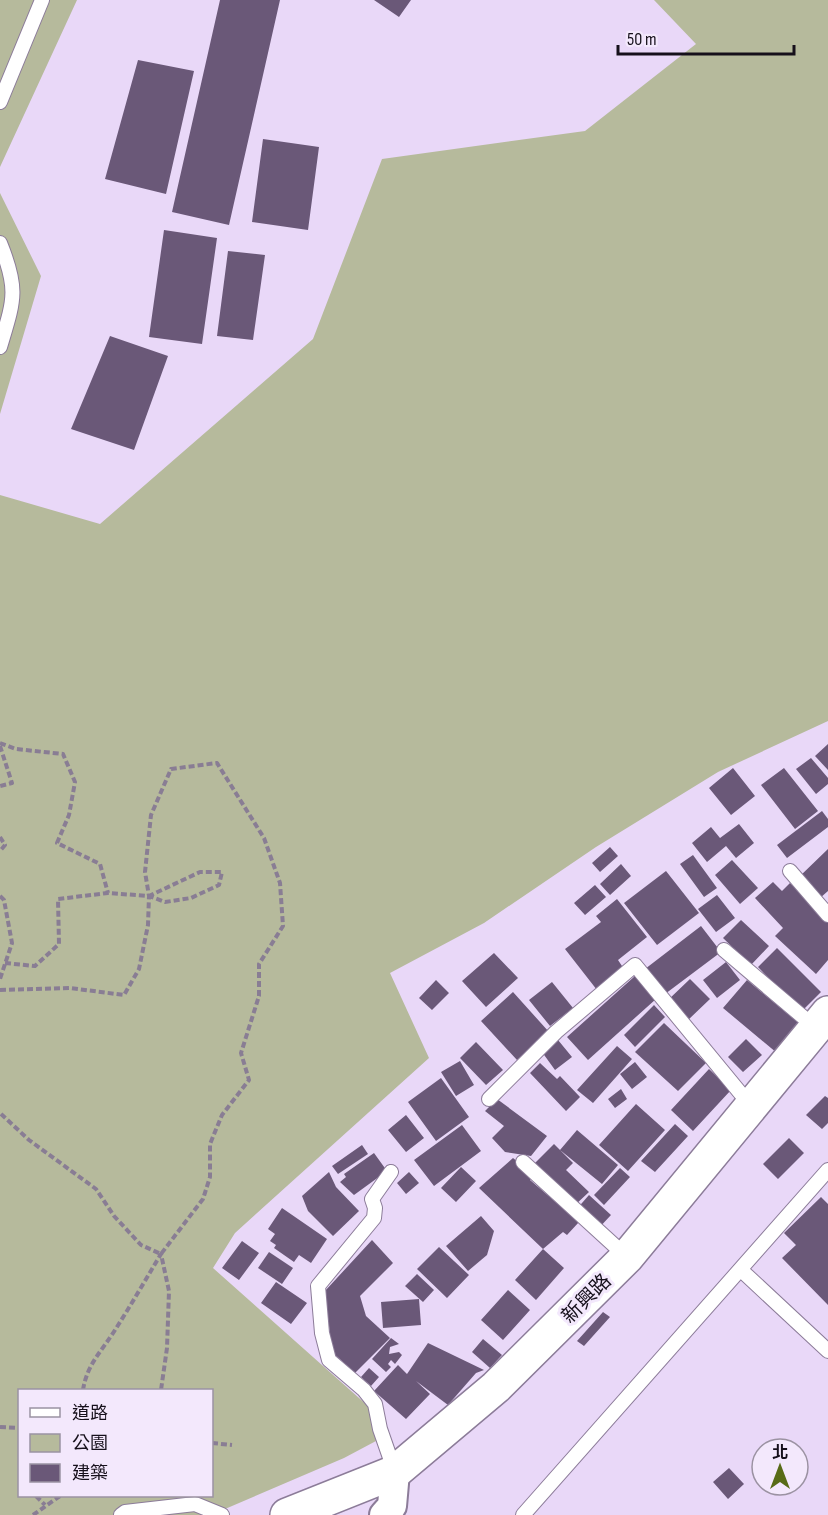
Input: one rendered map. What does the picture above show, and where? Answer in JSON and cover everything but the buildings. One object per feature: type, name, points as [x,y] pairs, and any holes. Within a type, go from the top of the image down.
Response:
[{"type":"street","name":"新興路","points":[[287,1515],[395,1472],[496,1387],[627,1257],[753,1108],[822,1021]]},
{"type":"street","points":[[384,1515],[392,1506],[395,1472]]},
{"type":"lane","points":[[0,102],[42,0]]},
{"type":"lane","points":[[0,243],[11,270],[14,302],[0,347]]},
{"type":"lane","points":[[790,871],[828,915]]},
{"type":"lane","points":[[724,950],[822,1021]]},
{"type":"lane","points":[[489,1099],[556,1032],[635,965],[753,1108]]},
{"type":"lane","points":[[524,1162],[627,1257]]},
{"type":"lane","points":[[523,1515],[828,1170]]},
{"type":"lane","points":[[392,1172],[372,1199],[375,1208],[374,1218],[318,1286],[322,1333],[329,1360],[364,1390],[375,1404],[380,1429],[395,1472]]},
{"type":"lane","points":[[741,1270],[828,1351]]},
{"type":"lane","points":[[121,1515],[125,1512],[195,1504],[222,1515]]},
{"type":"path","points":[[0,745],[12,783],[0,786]]},
{"type":"path","points":[[0,745],[63,754],[75,782],[69,815],[57,843],[100,864],[108,893]]},
{"type":"path","points":[[0,990],[69,988],[124,995],[139,969],[148,925],[149,896],[145,872],[151,814],[171,769],[217,763],[264,838],[280,883],[283,926],[259,964],[259,996],[241,1053],[249,1080],[222,1115],[210,1143],[210,1178],[203,1198],[161,1254],[114,1332],[94,1358],[83,1389]]},
{"type":"path","points":[[0,837],[5,845],[0,851]]},
{"type":"path","points":[[5,963],[35,966],[59,944],[58,899],[108,893],[149,896],[165,902],[191,898],[219,885],[222,872],[200,872],[149,896]]},
{"type":"path","points":[[0,896],[4,900],[12,943],[0,979]]},
{"type":"path","points":[[0,1113],[29,1140],[96,1189],[114,1216],[141,1245],[161,1254]]},
{"type":"path","points":[[161,1254],[169,1291],[167,1348],[163,1363],[161,1389]]},
{"type":"path","points":[[0,1427],[18,1428]]},
{"type":"path","points":[[213,1443],[232,1445]]},
{"type":"path","points":[[37,1497],[45,1505]]},
{"type":"path","points":[[33,1515],[58,1497]]},
{"type":"green space","points":[[0,0],[77,0],[0,167]]},
{"type":"green space","points":[[654,0],[828,0],[828,721],[718,772],[596,847],[484,923],[390,973],[429,1058],[235,1233],[213,1268],[368,1406],[376,1441],[344,1458],[211,1515],[0,1515],[0,495],[100,524],[313,339],[382,159],[585,131],[696,44]]},
{"type":"green space","points":[[0,193],[41,276],[0,414]]}]
